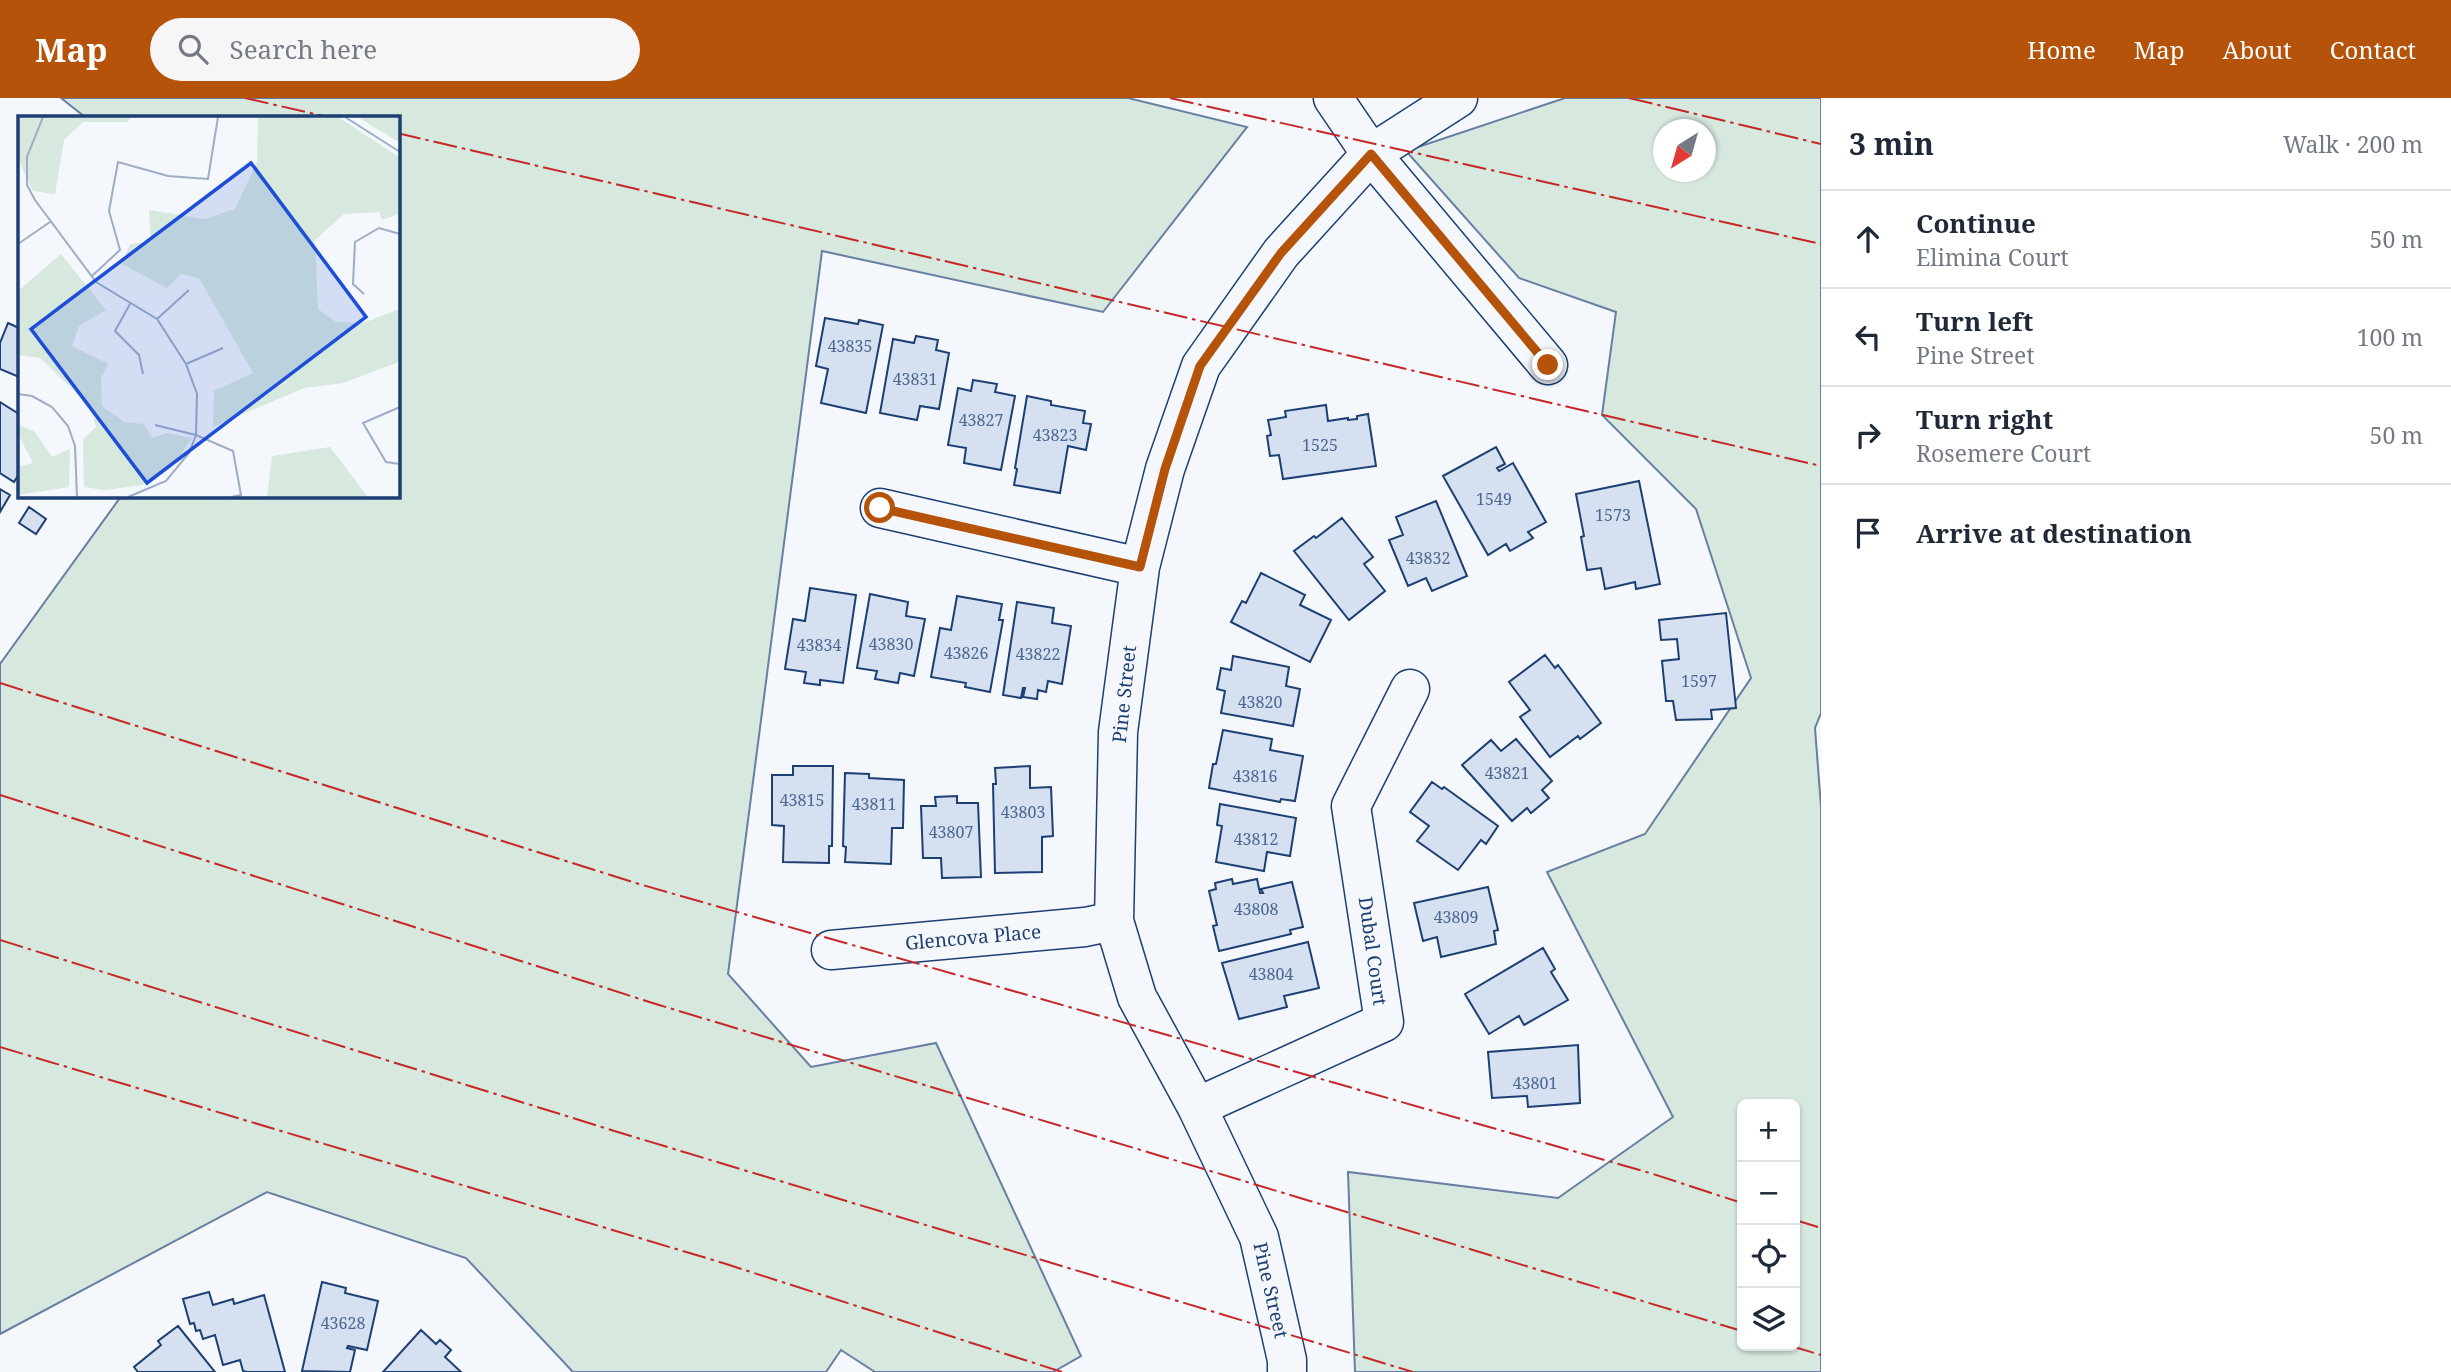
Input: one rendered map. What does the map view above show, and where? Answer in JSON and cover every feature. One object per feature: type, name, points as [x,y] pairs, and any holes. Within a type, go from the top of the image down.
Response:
[{"type":"street","points":[[1333,98],[1371,154],[1548,365]]},
{"type":"street","name":"Pine Street","points":[[1287,1372],[1287,1360],[1259,1237],[1197,1108],[1137,997],[1114,921],[1118,732],[1140,567],[1165,469],[1200,366],[1281,253],[1371,154],[1458,98]]},
{"type":"street","points":[[880,508],[1140,567]]},
{"type":"street","name":"Dubal Court","points":[[1197,1108],[1384,1022],[1352,806],[1410,689]]},
{"type":"street","name":"Glencova Place","points":[[831,950],[1084,928],[1114,921]]},
{"type":"shaded area","points":[[61,98],[1128,98],[1247,127],[1103,312],[822,251],[728,974],[811,1067],[936,1043],[1081,1356],[1053,1372],[875,1372],[841,1350],[826,1372],[573,1372],[466,1258],[267,1192],[0,1334],[0,664],[121,497],[399,497],[399,116],[84,116]]},
{"type":"shaded area","points":[[1565,98],[1821,98],[1821,713],[1815,728],[1821,807],[1821,1372],[1355,1372],[1348,1172],[1558,1198],[1673,1117],[1547,872],[1645,834],[1751,678],[1696,509],[1602,415],[1616,312],[1519,278],[1406,151]]},
{"type":"building","points":[[825,318],[883,325],[866,413],[821,403],[828,369],[816,366]]},
{"type":"building","points":[[8,323],[18,328],[18,377],[0,369],[0,343]]},
{"type":"building","points":[[916,336],[938,340],[936,350],[949,353],[939,409],[920,406],[917,420],[880,413],[893,339],[914,343]]},
{"type":"building","points":[[973,380],[997,384],[995,392],[1015,396],[1001,470],[964,463],[966,448],[948,445],[958,388],[971,391]]},
{"type":"building","points":[[1027,396],[1051,401],[1051,405],[1085,411],[1083,423],[1091,424],[1086,450],[1068,446],[1060,493],[1014,485]]},
{"type":"building","points":[[0,402],[18,413],[18,476],[14,482],[0,473]]},
{"type":"building","points":[[1326,405],[1328,421],[1357,419],[1357,416],[1368,414],[1376,466],[1283,479],[1279,455],[1270,456],[1267,436],[1271,435],[1268,420],[1286,417],[1285,411]]},
{"type":"building","points":[[1496,447],[1505,464],[1497,468],[1499,471],[1513,463],[1546,522],[1528,532],[1533,538],[1510,551],[1506,544],[1488,555],[1443,476]]},
{"type":"building","points":[[1639,481],[1660,584],[1636,589],[1635,582],[1605,589],[1601,568],[1587,570],[1576,494]]},
{"type":"building","points":[[0,489],[10,495],[0,512]]},
{"type":"building","points":[[1436,501],[1467,576],[1432,591],[1426,578],[1408,586],[1389,540],[1403,535],[1396,517]]},
{"type":"building","points":[[29,507],[46,519],[36,534],[19,523]]},
{"type":"building","points":[[1342,518],[1373,557],[1364,564],[1385,591],[1349,620],[1294,551]]},
{"type":"building","points":[[1261,573],[1305,595],[1300,605],[1331,620],[1310,662],[1231,622],[1242,601],[1246,603]]},
{"type":"building","points":[[810,588],[856,595],[843,683],[820,680],[820,685],[804,683],[806,672],[785,669],[793,619],[805,621]]},
{"type":"building","points":[[870,594],[908,602],[906,616],[925,619],[914,676],[900,673],[898,683],[875,679],[877,671],[857,668]]},
{"type":"building","points":[[957,596],[1002,604],[999,620],[1003,620],[990,692],[965,687],[966,683],[931,677],[940,628],[951,630]]},
{"type":"building","points":[[1017,602],[1054,608],[1052,623],[1071,626],[1062,684],[1048,681],[1046,692],[1038,690],[1037,699],[1023,697],[1025,688],[1021,698],[1003,695]]},
{"type":"building","points":[[1726,613],[1736,708],[1711,710],[1712,719],[1676,720],[1673,701],[1666,701],[1662,661],[1679,659],[1677,639],[1661,640],[1659,620]]},
{"type":"building","points":[[1545,655],[1555,668],[1558,665],[1601,723],[1550,757],[1520,717],[1530,710],[1509,682]]},
{"type":"building","points":[[1233,656],[1289,667],[1286,686],[1300,689],[1293,726],[1221,713],[1225,691],[1217,689],[1221,668],[1231,670]]},
{"type":"building","points":[[1223,730],[1272,739],[1270,750],[1303,756],[1295,801],[1281,799],[1280,802],[1209,788]]},
{"type":"building","points":[[1516,739],[1552,781],[1542,790],[1549,798],[1531,813],[1527,808],[1512,821],[1462,765],[1491,740],[1501,751]]},
{"type":"building","points":[[793,766],[833,766],[832,846],[829,846],[829,863],[783,862],[784,826],[772,825],[772,775],[793,775]]},
{"type":"building","points":[[1030,766],[1030,788],[1051,787],[1053,836],[1042,837],[1042,872],[995,873],[995,768]]},
{"type":"building","points":[[845,773],[869,774],[869,778],[904,780],[903,828],[892,828],[891,864],[845,862]]},
{"type":"building","points":[[1432,782],[1442,789],[1444,787],[1498,826],[1486,844],[1481,840],[1458,870],[1417,841],[1429,826],[1410,812]]},
{"type":"building","points":[[957,796],[957,803],[978,803],[981,877],[942,878],[941,858],[923,858],[921,806],[936,806],[935,797]]},
{"type":"building","points":[[1220,804],[1296,818],[1290,856],[1267,852],[1264,871],[1216,862],[1222,826],[1217,825]]},
{"type":"building","points":[[1232,879],[1233,884],[1257,879],[1260,893],[1263,893],[1261,889],[1292,882],[1303,927],[1290,930],[1291,934],[1219,951],[1213,926],[1217,925],[1209,891],[1216,889],[1215,883]]},
{"type":"building","points":[[1488,887],[1498,930],[1494,931],[1496,944],[1441,957],[1437,937],[1423,941],[1414,903]]},
{"type":"building","points":[[1308,942],[1319,988],[1284,996],[1287,1007],[1239,1019],[1222,963]]},
{"type":"building","points":[[1543,948],[1555,969],[1551,972],[1568,1000],[1524,1025],[1519,1016],[1489,1034],[1465,994]]},
{"type":"building","points":[[1578,1045],[1580,1103],[1528,1107],[1527,1096],[1492,1098],[1488,1052]]},
{"type":"building","points":[[322,1282],[346,1288],[345,1293],[378,1301],[367,1350],[347,1348],[355,1350],[350,1372],[302,1371]]},
{"type":"building","points":[[209,1292],[213,1305],[233,1299],[234,1304],[264,1295],[285,1372],[243,1371],[240,1360],[223,1365],[215,1335],[203,1339],[200,1330],[196,1331],[194,1323],[190,1324],[183,1299]]},
{"type":"building","points":[[178,1326],[215,1372],[138,1372],[134,1367],[161,1345],[158,1341]]},
{"type":"building","points":[[421,1330],[436,1344],[440,1340],[451,1350],[445,1357],[461,1372],[383,1372]]},
{"type":"power","points":[[245,98],[324,116]]},
{"type":"power","points":[[1170,98],[1821,244]]},
{"type":"power","points":[[1629,98],[1821,144]]},
{"type":"power","points":[[399,133],[1821,466]]},
{"type":"power","points":[[0,683],[639,884],[1650,1173],[1737,1201]]},
{"type":"power","points":[[0,795],[659,1005],[1737,1329]]},
{"type":"power","points":[[0,940],[621,1133],[1413,1372]]},
{"type":"power","points":[[0,1047],[723,1263],[1062,1372]]},
{"type":"power","points":[[1800,1222],[1821,1228]]},
{"type":"power","points":[[1800,1349],[1821,1355]]},
{"type":"route","points":[[880,508],[1140,567],[1165,469],[1200,366],[1281,253],[1371,154],[1548,365]]}]
